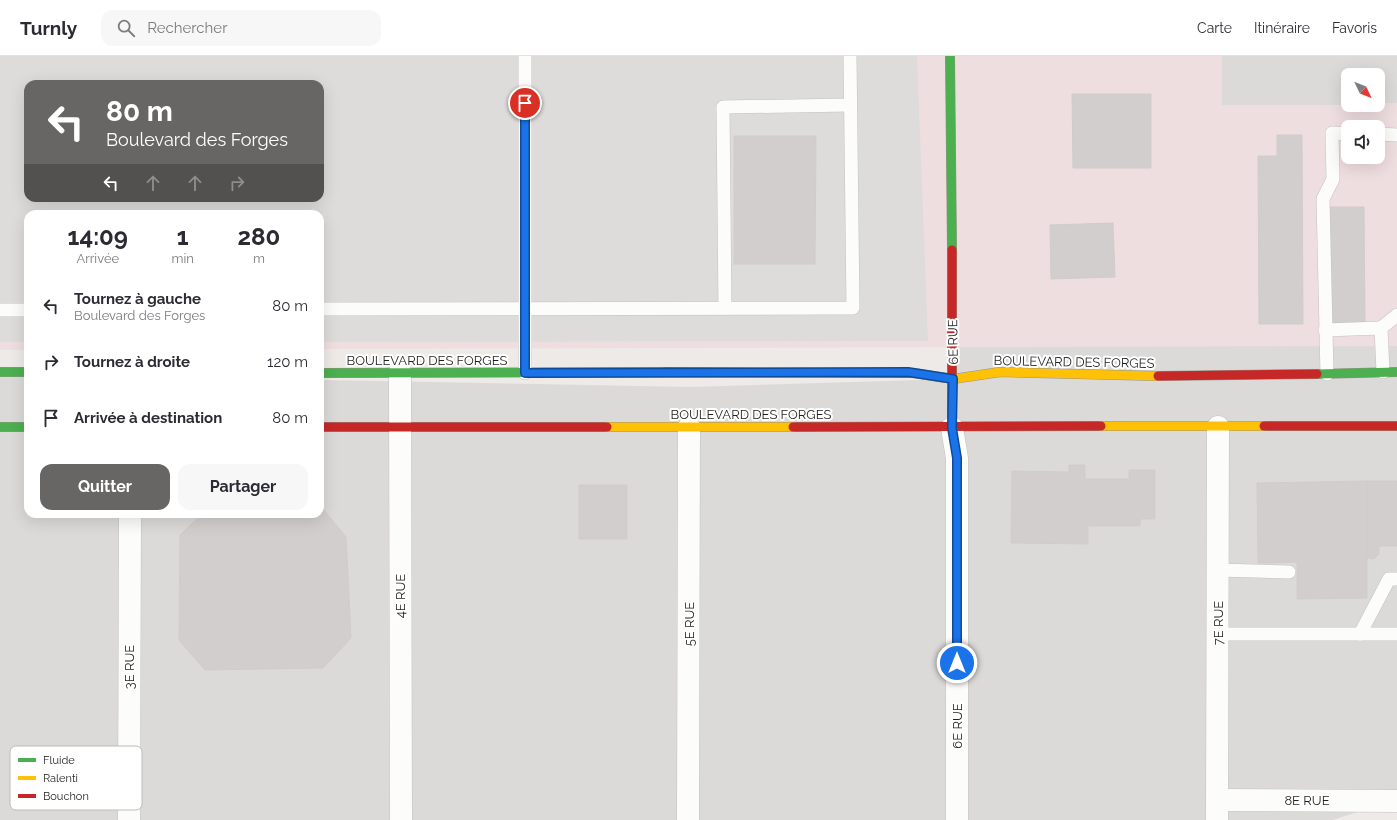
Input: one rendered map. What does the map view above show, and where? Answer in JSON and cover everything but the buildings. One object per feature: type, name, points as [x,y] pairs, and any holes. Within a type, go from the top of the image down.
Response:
[{"type":"main road","name":"6E RUE","points":[[950,56],[953,379],[952,428]]},
{"type":"main road","points":[[0,372],[24,372]]},
{"type":"main road","name":"BOULEVARD DES FORGES","points":[[324,373],[908,372],[953,379],[1000,372],[1188,377],[1397,372]]},
{"type":"main road","name":"BOULEVARD DES FORGES","points":[[324,427],[952,428],[1397,426]]},
{"type":"main road","points":[[0,427],[24,427]]},
{"type":"street","name":"4E RUE","points":[[400,372],[401,820]]},
{"type":"street","name":"7E RUE","points":[[1217,810],[1218,426]]},
{"type":"street","name":"5E RUE","points":[[688,820],[689,427]]},
{"type":"street","name":"6E RUE","points":[[952,428],[957,458],[956,820]]},
{"type":"street","name":"3E RUE","points":[[129,746],[130,518]]},
{"type":"street","name":"8E RUE","points":[[1217,810],[1397,801]]},
{"type":"street","name":"3E RUE","points":[[129,810],[129,820]]},
{"type":"lane","points":[[525,56],[525,373]]},
{"type":"lane","points":[[324,309],[853,308],[850,56]]},
{"type":"lane","points":[[725,308],[723,106],[850,105]]},
{"type":"lane","points":[[1327,374],[1323,199],[1333,179],[1332,133],[1341,134]]},
{"type":"lane","points":[[1385,134],[1397,135]]},
{"type":"lane","points":[[0,310],[24,310]]},
{"type":"lane","points":[[1325,330],[1382,328],[1397,315]]},
{"type":"lane","points":[[1382,328],[1383,372]]},
{"type":"lane","points":[[1218,570],[1289,572]]},
{"type":"lane","points":[[1360,634],[1389,579],[1397,579]]},
{"type":"lane","points":[[1218,634],[1397,634]]},
{"type":"shaded area","points":[[0,56],[1222,56],[1222,105],[1341,105],[1341,112],[1385,112],[1385,103],[1397,103],[1397,346],[324,349],[324,210],[24,210],[24,350],[0,350]]},
{"type":"shaded area","points":[[0,56],[917,56],[928,341],[324,342],[324,210],[24,210],[24,342],[0,342]]},
{"type":"shaded area","points":[[955,56],[1397,56],[1397,799],[1333,820],[0,820],[0,376],[24,376],[24,518],[324,518],[324,380],[690,387],[953,379]]},
{"type":"traffic: fast","points":[[950,56],[952,250]]},
{"type":"traffic: fast","points":[[0,372],[24,372]]},
{"type":"traffic: fast","points":[[324,373],[665,372]]},
{"type":"traffic: fast","points":[[1317,374],[1397,372]]},
{"type":"traffic: fast","points":[[0,427],[24,427]]},
{"type":"traffic: slow","points":[[913,373],[953,379],[1000,372],[1158,376]]},
{"type":"traffic: slow","points":[[1101,426],[1264,426]]},
{"type":"traffic: slow","points":[[607,427],[793,427]]},
{"type":"traffic: jam","points":[[952,250],[952,428]]},
{"type":"traffic: jam","points":[[665,372],[913,373]]},
{"type":"traffic: jam","points":[[1158,376],[1317,374]]},
{"type":"traffic: jam","points":[[793,427],[1101,426]]},
{"type":"traffic: jam","points":[[1264,426],[1397,426]]},
{"type":"traffic: jam","points":[[324,427],[607,427]]},
{"type":"route","points":[[525,103],[525,373],[908,372],[953,379],[952,428],[957,458],[957,663]]}]
